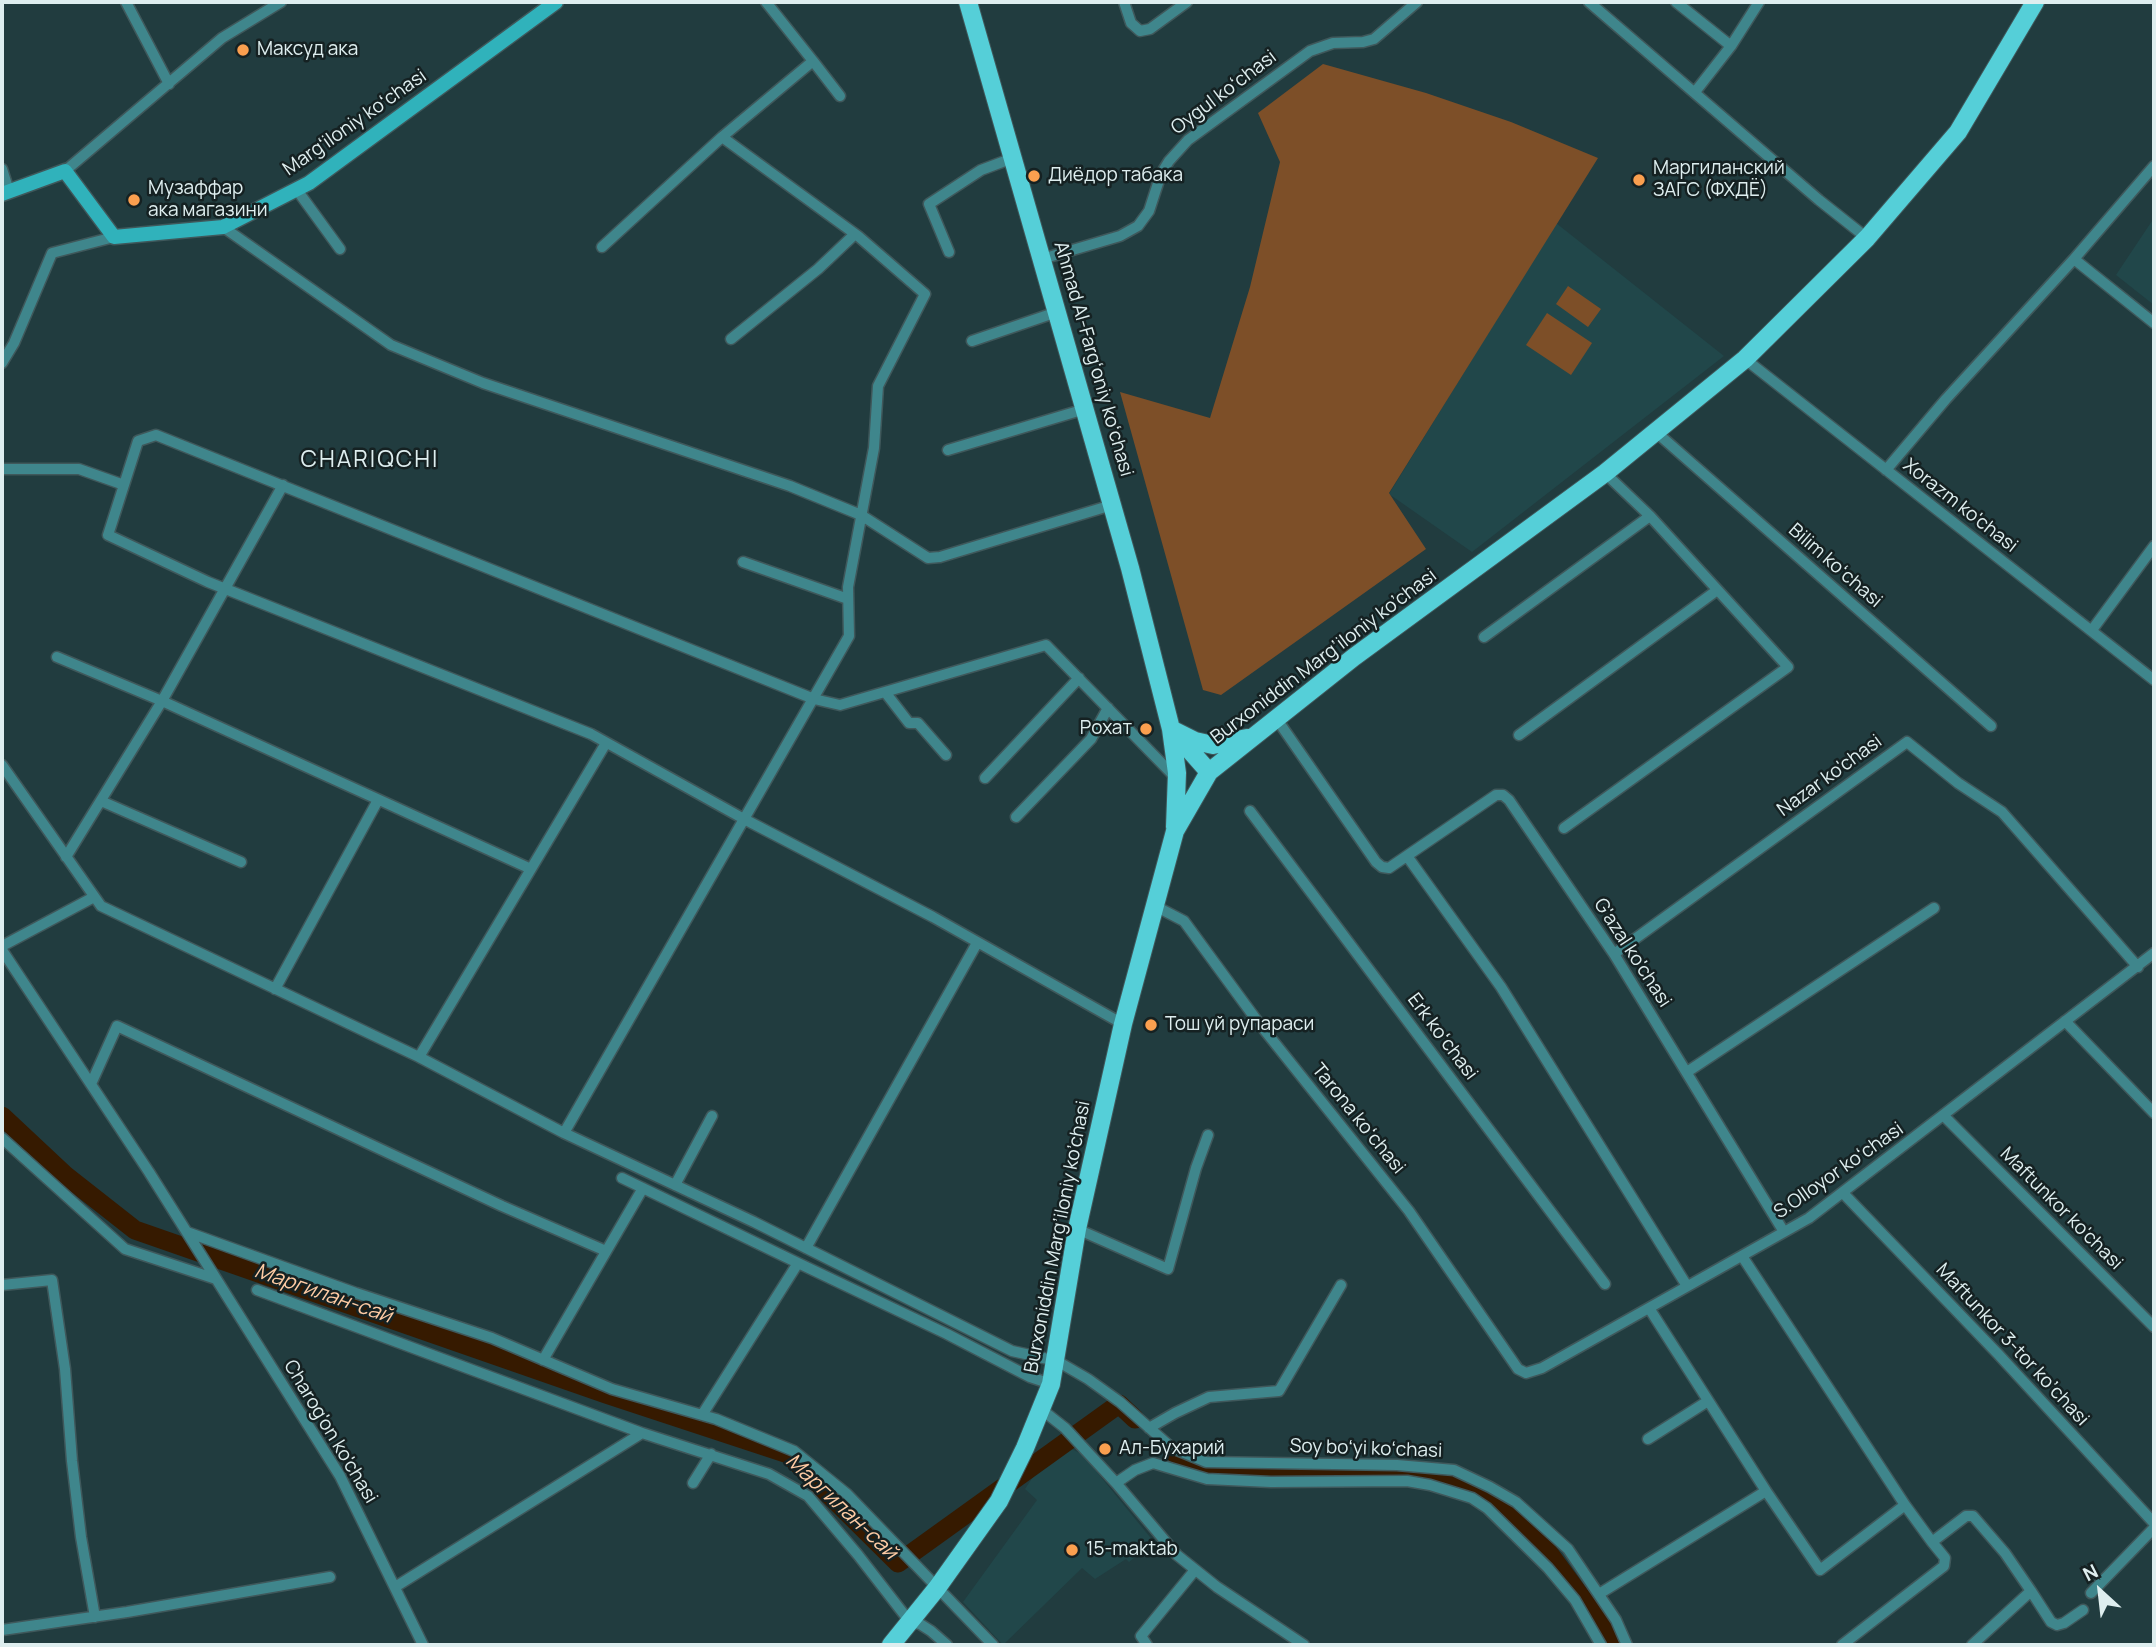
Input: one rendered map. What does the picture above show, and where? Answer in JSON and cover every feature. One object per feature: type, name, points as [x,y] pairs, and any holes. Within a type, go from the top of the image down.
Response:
[{"type":"main road","name":"Ahmad Al-Fargʻoniy koʻchasi","points":[[968,2],[1085,408],[1171,729],[1177,779],[1175,831]]},
{"type":"main road","name":"Burxoniddin Marg’iloniy ko’chasi","points":[[891,1645],[937,1588],[999,1501],[1025,1448],[1051,1384],[1077,1229],[1123,1024],[1175,831],[1209,772],[1354,657],[1605,473],[1745,359],[1867,238],[1958,132],[2035,2]]},
{"type":"main road","points":[[1171,729],[1195,741],[1213,745],[1250,737]]},
{"type":"main road","points":[[1171,729],[1209,772]]},
{"type":"street","points":[[126,2],[169,84]]},
{"type":"street","points":[[2,169],[6,193],[65,171],[222,38],[281,2]]},
{"type":"street","name":"Margʻiloniy koʻchasi","points":[[114,237],[223,227],[297,190],[556,2]]},
{"type":"street","points":[[766,2],[839,96]]},
{"type":"street","points":[[1124,2],[1131,23],[1140,32],[1150,29],[1186,2]]},
{"type":"street","name":"Oygul koʻchasi","points":[[1042,259],[1120,236],[1138,226],[1149,211],[1168,161],[1188,140],[1310,51],[1333,43],[1374,39],[1418,2]]},
{"type":"street","points":[[1589,2],[1867,238]]},
{"type":"street","points":[[1676,2],[1731,46]]},
{"type":"street","points":[[1695,92],[1731,46],[1759,2]]},
{"type":"street","points":[[602,247],[722,137],[813,61]]},
{"type":"street","points":[[564,1133],[849,636],[848,587],[874,447],[878,386],[925,294],[855,234],[722,137]]},
{"type":"street","points":[[949,251],[929,204],[981,170],[1013,158]]},
{"type":"street","points":[[1886,470],[2154,166]]},
{"type":"street","points":[[2,363],[14,343],[52,253],[114,237],[65,171]]},
{"type":"street","points":[[297,190],[340,249]]},
{"type":"street","points":[[223,227],[391,345],[483,383],[790,486],[861,515],[928,558],[1112,505]]},
{"type":"street","points":[[731,339],[818,269],[855,234]]},
{"type":"street","points":[[2074,259],[2154,323]]},
{"type":"street","points":[[972,341],[1057,312]]},
{"type":"street","name":"Xorazm ko'chasi","points":[[1745,359],[2154,680]]},
{"type":"street","points":[[948,450],[1085,408]]},
{"type":"street","name":"Bilim koʻchasi","points":[[1657,432],[1991,726]]},
{"type":"street","points":[[1123,1024],[933,917],[744,819],[591,734],[227,589],[108,535],[138,441],[156,435],[814,699],[840,705],[1042,645],[1048,647],[1177,779]]},
{"type":"street","points":[[2,469],[79,470],[124,485]]},
{"type":"street","points":[[1564,828],[1788,667],[1650,516],[1605,473]]},
{"type":"street","points":[[66,857],[162,701],[283,485]]},
{"type":"street","points":[[1484,638],[1650,516]]},
{"type":"street","points":[[2092,630],[2154,546]]},
{"type":"street","points":[[743,562],[848,599]]},
{"type":"street","points":[[1519,735],[1716,590]]},
{"type":"street","points":[[57,657],[162,701],[531,869]]},
{"type":"street","points":[[985,778],[1079,678]]},
{"type":"street","points":[[885,692],[909,723],[918,723],[946,755]]},
{"type":"street","points":[[1016,817],[1091,739],[1108,708]]},
{"type":"street","name":"G'azal ko'chasi","points":[[1276,718],[1382,867],[1390,868],[1488,799],[1503,795],[1614,954],[1783,1232]]},
{"type":"street","name":"Nazar ko'chasi","points":[[1614,954],[1906,742],[1958,783],[2002,812],[2138,967]]},
{"type":"street","points":[[419,1056],[606,743]]},
{"type":"street","points":[[2,765],[94,897],[2,948]]},
{"type":"street","points":[[275,989],[378,800]]},
{"type":"street","points":[[101,801],[240,862]]},
{"type":"street","name":"Erk koʻchasi","points":[[1250,811],[1605,1284]]},
{"type":"street","points":[[1407,856],[1501,987],[1687,1286]]},
{"type":"street","name":"Soy boʻyi koʻchasi","points":[[94,897],[101,906],[419,1056],[564,1133],[806,1248],[1012,1351],[1056,1361],[1088,1379],[1120,1402],[1172,1448],[1206,1462],[1397,1465],[1454,1470],[1490,1487],[1516,1502],[1568,1549],[1616,1620],[1627,1645]]},
{"type":"street","name":"Tarona koʻchasi","points":[[1155,906],[1184,921],[1258,1022],[1409,1211],[1518,1369]]},
{"type":"street","points":[[1687,1072],[1934,908]]},
{"type":"street","points":[[806,1248],[977,943]]},
{"type":"street","name":"Charog'on ko'chasi","points":[[2,948],[187,1232],[340,1476],[424,1645]]},
{"type":"street","name":"S.Olloyor koʻchasi","points":[[1518,1369],[1526,1373],[1542,1368],[1809,1218],[2154,953]]},
{"type":"street","points":[[2065,1021],[2154,1113]]},
{"type":"street","points":[[91,1084],[117,1026],[502,1206],[606,1251]]},
{"type":"street","points":[[675,1185],[712,1116]]},
{"type":"street","name":"Maftunkor ko'chasi","points":[[1944,1116],[2154,1327]]},
{"type":"street","points":[[1077,1229],[1168,1269],[1208,1135]]},
{"type":"street","points":[[2,1138],[125,1249],[216,1279]]},
{"type":"street","points":[[622,1178],[947,1334],[1030,1377],[1051,1384]]},
{"type":"street","points":[[542,1360],[643,1188]]},
{"type":"street","name":"Maftunkor 3-tor koʼchasi","points":[[1843,1193],[1998,1354],[2154,1523]]},
{"type":"street","points":[[187,1232],[356,1293],[492,1338],[612,1389],[702,1415],[794,1451],[847,1494],[993,1645]]},
{"type":"street","points":[[1742,1256],[1905,1505],[1945,1558],[1944,1566],[1842,1645]]},
{"type":"street","points":[[702,1415],[798,1263]]},
{"type":"street","points":[[2,1285],[52,1280],[65,1369],[81,1537],[94,1617]]},
{"type":"street","points":[[1149,1428],[1209,1397],[1279,1391],[1341,1285]]},
{"type":"street","points":[[257,1290],[642,1433],[769,1474],[808,1496],[858,1555],[909,1622],[920,1624],[947,1645]]},
{"type":"street","points":[[1649,1308],[1820,1570],[1905,1505]]},
{"type":"street","points":[[1648,1439],[1708,1401]]},
{"type":"street","points":[[1041,1409],[1065,1428],[1163,1539],[1195,1570],[1304,1645]]},
{"type":"street","points":[[395,1587],[642,1433]]},
{"type":"street","points":[[693,1483],[711,1454]]},
{"type":"street","name":"Soy boʻyi koʻchasi","points":[[1116,1483],[1135,1470],[1153,1464],[1207,1479],[1298,1482],[1389,1480],[1452,1490],[1472,1497],[1487,1508],[1534,1553],[1575,1600],[1601,1645]]},
{"type":"street","points":[[1599,1594],[1766,1491]]},
{"type":"street","points":[[1932,1542],[1966,1516],[1973,1516],[2005,1553],[2051,1622],[2057,1625],[2064,1623],[2083,1610]]},
{"type":"street","points":[[2091,1592],[2154,1528]]},
{"type":"street","points":[[1147,1645],[1141,1636],[1195,1570]]},
{"type":"street","points":[[2,1630],[330,1577]]},
{"type":"street","points":[[1972,1645],[2031,1591]]},
{"type":"shaded area","points":[[1323,64],[1426,93],[1511,122],[1598,158],[1389,493],[1426,549],[1221,695],[1203,690],[1120,392],[1210,418],[1250,287],[1280,162],[1258,113]]},
{"type":"shaded area","points":[[2154,218],[2154,305],[2116,275]]},
{"type":"shaded area","points":[[1556,223],[1724,356],[1472,552],[1389,494]]},
{"type":"shaded area","points":[[1568,286],[1601,309],[1588,327],[1556,304]]},
{"type":"shaded area","points":[[1547,313],[1592,343],[1571,375],[1526,345]]},
{"type":"shaded area","name":"15-maktab","points":[[1057,1441],[1083,1455],[1154,1542],[1129,1562],[1126,1559],[1095,1579],[1082,1568],[1003,1645],[963,1602],[1037,1500],[1025,1489]]},
{"type":"waterway","name":"Маргилан-сай","points":[[2,1116],[65,1175],[135,1230],[606,1394],[788,1454],[898,1563],[1119,1404],[1135,1419]]},
{"type":"waterway","name":"Маргилан-сай","points":[[1173,1452],[1206,1469],[1436,1474],[1500,1508],[1548,1552],[1601,1624],[1610,1645]]},
{"type":"place","name":"Максуд ака","points":[[243,50]]},
{"type":"place","name":"Диёдор табака","points":[[1034,176]]},
{"type":"place","name":"Маргиланский ЗАГС (ФХДЁ)","points":[[1639,180]]},
{"type":"place","name":"Музаффар ака магазини","points":[[134,200]]},
{"type":"place","name":"Рохат","points":[[1146,729]]},
{"type":"place","name":"Тош уй рупараси","points":[[1151,1025]]},
{"type":"place","name":"Ал-Бухарий","points":[[1105,1449]]},
{"type":"place","name":"15-maktab","points":[[1072,1550]]},
{"type":"district","name":"CHARIQCHI","points":[[370,461]]}]
